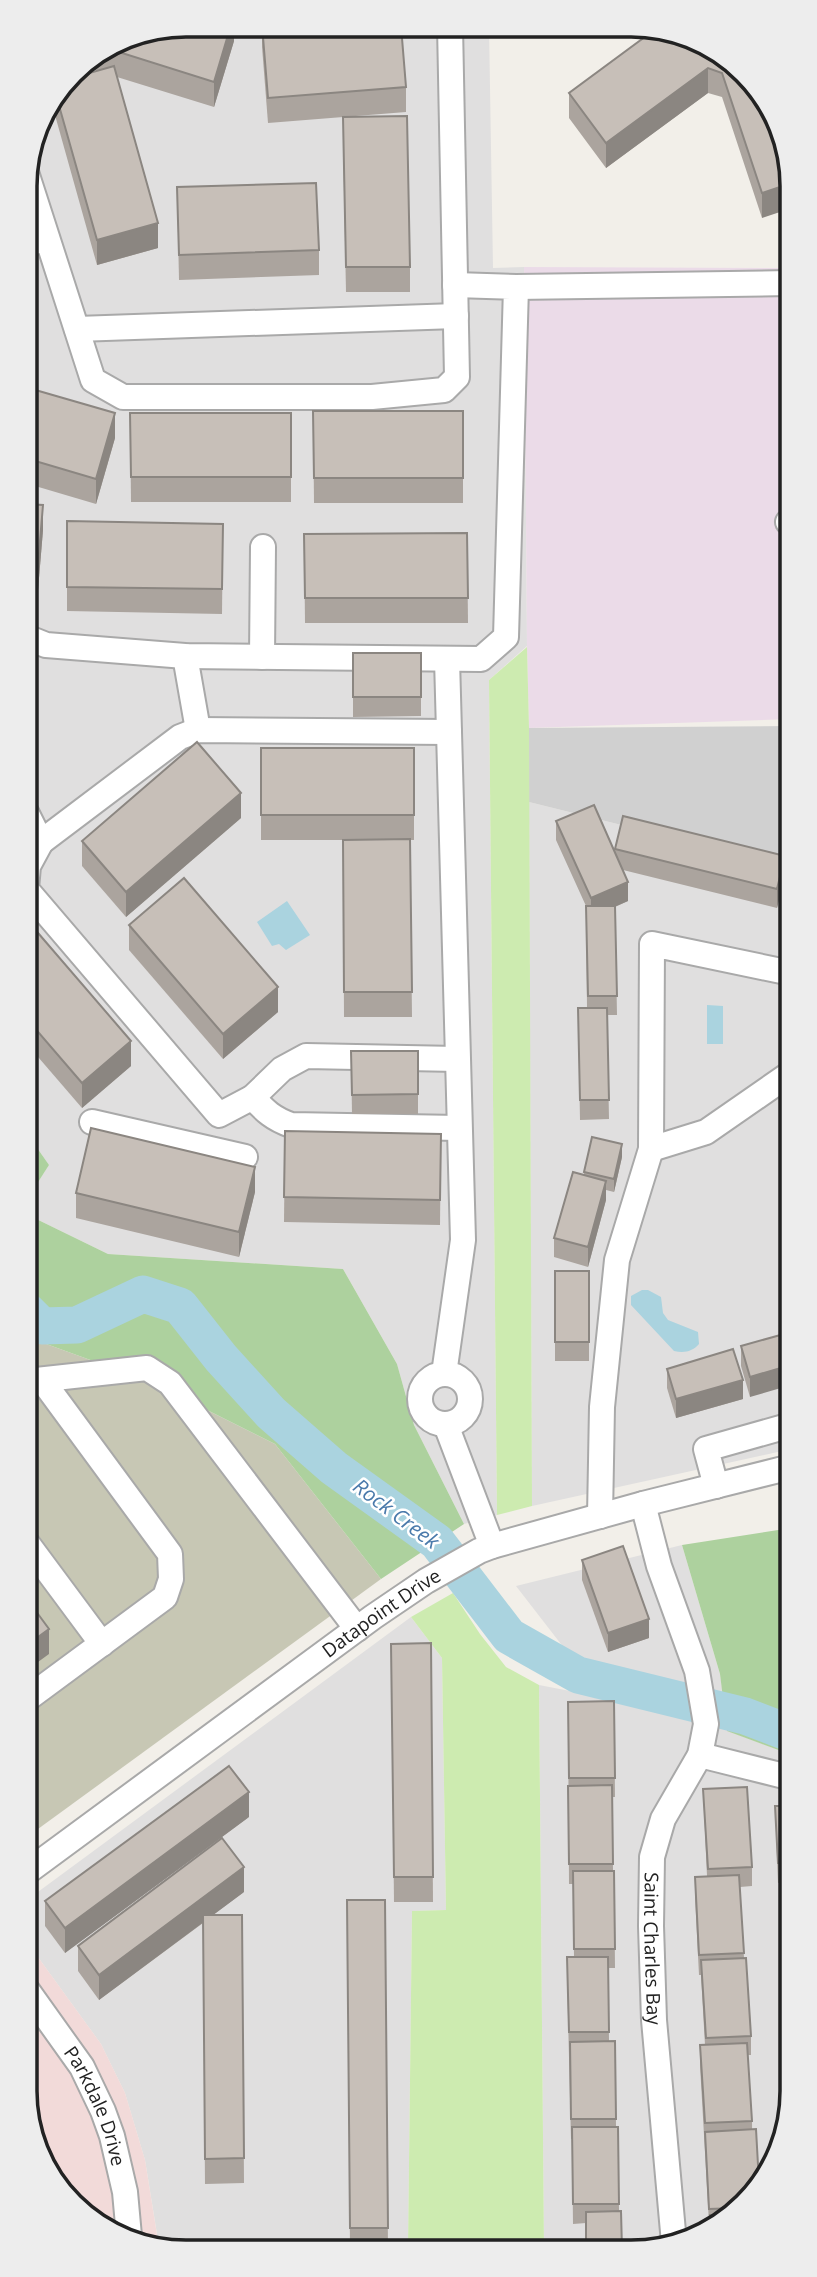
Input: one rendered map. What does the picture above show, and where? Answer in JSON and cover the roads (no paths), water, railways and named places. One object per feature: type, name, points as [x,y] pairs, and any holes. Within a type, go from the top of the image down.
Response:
[{"type":"street","points":[[37,243],[77,329],[93,380],[123,397],[372,397],[444,390],[457,377],[450,37]]},
{"type":"street","points":[[455,285],[516,287],[780,283]]},
{"type":"street","points":[[37,641],[46,645],[185,656],[481,659],[506,637],[516,287]]},
{"type":"street","points":[[77,329],[456,316]]},
{"type":"street","points":[[262,657],[263,547]]},
{"type":"street","points":[[185,656],[198,730]]},
{"type":"street","points":[[444,1374],[463,1240],[447,659]]},
{"type":"street","points":[[37,849],[41,842],[180,737],[198,730],[449,732]]},
{"type":"street","points":[[37,834],[41,842]]},
{"type":"street","points":[[37,902],[219,1115]]},
{"type":"street","points":[[600,1516],[602,1407],[617,1260],[651,1149],[652,944],[780,971]]},
{"type":"street","points":[[211,1149],[219,1115],[253,1097],[282,1069],[306,1056],[457,1059]]},
{"type":"street","points":[[651,1149],[706,1132],[780,1081]]},
{"type":"street","points":[[253,1097],[264,1111],[277,1121],[291,1125],[459,1128]]},
{"type":"street","points":[[92,1122],[245,1157]]},
{"type":"street","points":[[37,1381],[148,1368],[170,1383],[357,1629]]},
{"type":"street","points":[[444,1374],[452,1375],[466,1385],[471,1402],[463,1418],[446,1424],[430,1419],[420,1405],[420,1396],[428,1380],[444,1374]]},
{"type":"street","points":[[37,1385],[170,1555],[172,1579],[165,1597],[37,1692]]},
{"type":"street","points":[[446,1424],[485,1548]]},
{"type":"street","points":[[716,1486],[706,1449],[780,1428]]},
{"type":"street","name":"Datapoint Drive","points":[[37,1865],[357,1629],[426,1581],[485,1548],[780,1470]]},
{"type":"street","name":"Saint Charles Bay","points":[[643,1504],[659,1566],[697,1671],[706,1724],[700,1755],[663,1819],[652,1857],[654,2020],[673,2234]]},
{"type":"street","points":[[37,1556],[102,1644]]},
{"type":"street","points":[[700,1755],[780,1775]]},
{"type":"street","name":"Parkdale Drive","points":[[37,2004],[82,2067],[103,2111],[112,2136],[125,2192],[128,2228]]},
{"type":"water","points":[[287,901],[310,935],[286,950],[279,944],[272,946],[257,922]]},
{"type":"water","points":[[707,1005],[723,1006],[723,1044],[707,1044]]},
{"type":"water","points":[[642,1290],[661,1297],[663,1313],[668,1320],[698,1332],[699,1344],[694,1349],[674,1351],[631,1305],[631,1296]]},
{"type":"waterway","name":"Rock Creek","points":[[37,1321],[42,1326],[77,1325],[143,1294],[180,1306],[221,1358],[271,1413],[334,1468],[437,1542],[509,1636],[578,1675],[745,1716],[780,1729]]}]
